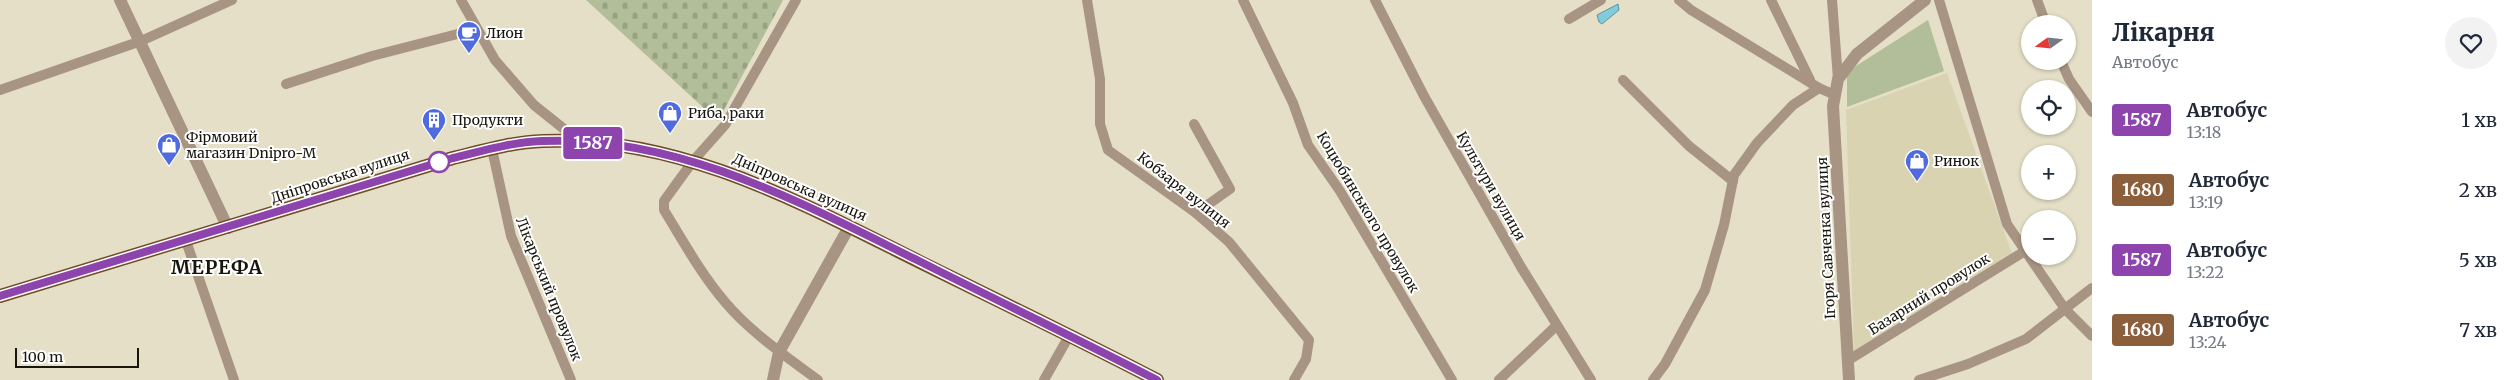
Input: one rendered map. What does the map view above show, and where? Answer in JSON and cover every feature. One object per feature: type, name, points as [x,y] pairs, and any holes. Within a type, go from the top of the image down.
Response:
[{"type":"highway","name":"Дніпровська вулиця","points":[[0,296],[352,190],[406,171],[492,148],[541,141],[579,141],[634,148],[693,161],[745,179],[849,227],[1157,380]]},
{"type":"street","points":[[120,0],[228,228]]},
{"type":"street","points":[[0,90],[141,42],[232,0]]},
{"type":"street","points":[[461,0],[495,60],[534,105],[579,141]]},
{"type":"street","points":[[796,0],[725,125],[693,161],[664,201],[664,210],[698,266],[725,303],[779,352],[818,380]]},
{"type":"street","name":"Кобзаря вулиця","points":[[1087,0],[1100,79],[1100,124],[1108,150],[1196,213],[1229,242],[1309,340],[1306,358],[1294,380]]},
{"type":"street","name":"Коцюбинського провулок","points":[[1243,0],[1293,103],[1308,145],[1340,191],[1452,380]]},
{"type":"street","name":"Культури вулиця","points":[[1376,0],[1424,96],[1556,326],[1591,380]]},
{"type":"street","points":[[1569,19],[1601,0]]},
{"type":"street","points":[[1679,0],[1691,10],[1814,84],[1835,94]]},
{"type":"street","points":[[1771,0],[1814,84]]},
{"type":"street","points":[[1832,0],[1838,79]]},
{"type":"street","points":[[1838,79],[1857,54],[1925,0]]},
{"type":"street","points":[[1939,0],[2006,224],[2021,245]]},
{"type":"street","points":[[2037,0],[2043,15]]},
{"type":"street","points":[[286,84],[372,56],[477,28]]},
{"type":"street","points":[[2065,70],[2069,79],[2092,112]]},
{"type":"street","name":"Ігоря Савченка вулиця","points":[[1838,79],[1833,106],[1849,380]]},
{"type":"street","points":[[1623,80],[1689,146],[1733,182]]},
{"type":"street","points":[[1653,380],[1664,364],[1705,290],[1724,225],[1734,175],[1757,142],[1814,84]]},
{"type":"street","points":[[1194,124],[1230,189],[1196,213]]},
{"type":"street","name":"Лікарський провулок","points":[[492,148],[505,216],[571,380]]},
{"type":"street","points":[[773,380],[779,352],[849,227]]},
{"type":"street","points":[[186,240],[234,380]]},
{"type":"street","name":"Базарний провулок","points":[[1848,361],[2021,253]]},
{"type":"street","points":[[2035,265],[2065,309],[2092,336]]},
{"type":"street","points":[[1919,380],[1968,364],[2026,339],[2092,288]]},
{"type":"street","points":[[1498,380],[1556,326]]},
{"type":"street","points":[[1044,380],[1070,336]]},
{"type":"shaded area","name":"Ринок","points":[[1947,73],[2012,254],[1854,352],[1846,110]]},
{"type":"green space","points":[[586,0],[783,0],[718,121]]},
{"type":"green space","points":[[1928,20],[1944,71],[1847,107],[1847,75],[1856,66]]},
{"type":"water","points":[[1618,4],[1619,10],[1602,24],[1599,22],[1597,15]]},
{"type":"bus line","name":"1587","points":[[0,296],[453,158],[513,144],[541,141],[579,141],[665,154],[720,169],[745,179],[849,227],[1157,380]]},
{"type":"place","name":"Лион","points":[[469,54]]},
{"type":"place","name":"Риба, раки","points":[[670,134]]},
{"type":"place","name":"Продукти","points":[[434,141]]},
{"type":"place","name":"Фірмовий магазин Dnipro-M","points":[[169,166]]},
{"type":"place","name":"Ринок","points":[[1917,182]]},
{"type":"district","name":"МЕРЕФА","points":[[217,267]]}]
